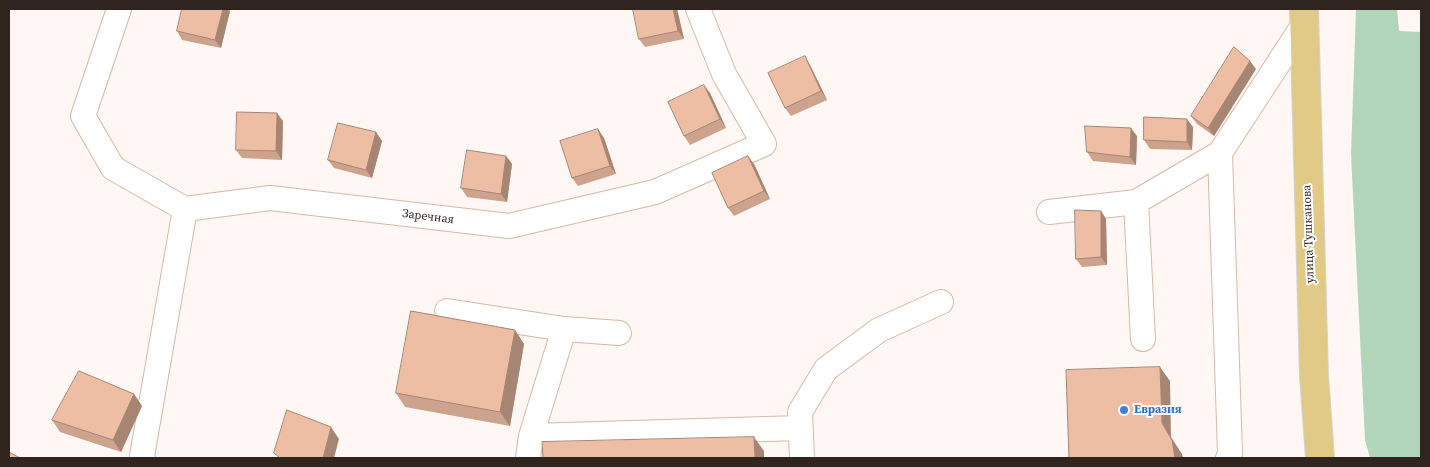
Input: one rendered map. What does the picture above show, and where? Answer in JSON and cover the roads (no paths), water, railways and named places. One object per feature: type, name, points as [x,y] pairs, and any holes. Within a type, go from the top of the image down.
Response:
[{"type":"main road","name":"улица Тушканова","points":[[1304,17],[1314,376],[1320,458]]},
{"type":"street","points":[[119,9],[83,116],[113,168],[184,209],[143,458]]},
{"type":"street","name":"Заречная","points":[[184,209],[270,198],[509,226],[655,192],[764,144],[724,74],[698,9]]},
{"type":"street","points":[[1049,212],[1136,202],[1220,153],[1304,17]]},
{"type":"street","points":[[1220,153],[1230,452],[1228,458]]},
{"type":"street","points":[[1136,202],[1143,339]]},
{"type":"street","points":[[802,458],[800,412],[826,369],[879,330],[942,302]]},
{"type":"street","points":[[447,311],[564,329],[619,333]]},
{"type":"street","points":[[564,329],[529,447],[800,428]]},
{"type":"place","name":"Евразия","points":[[1124,410]]}]
